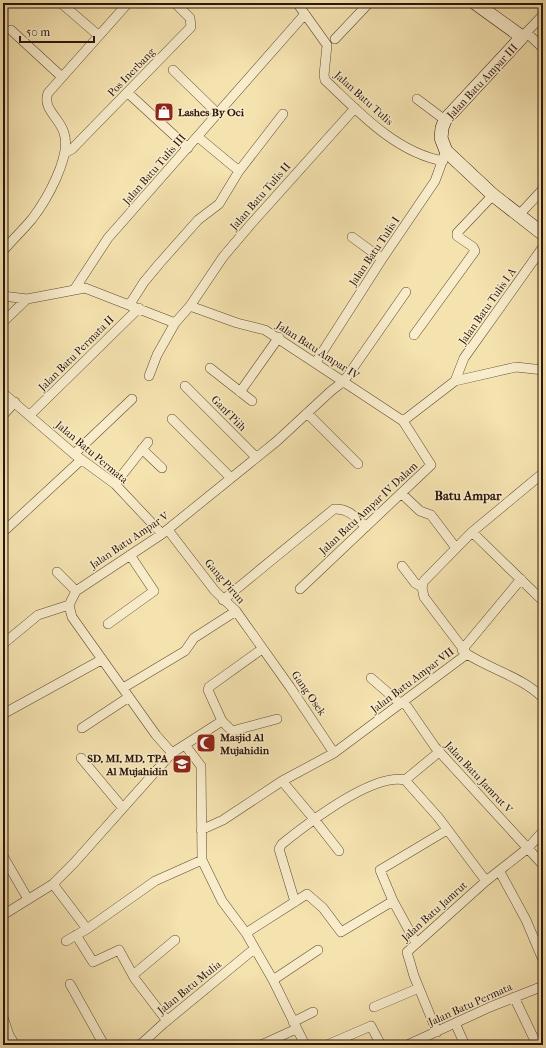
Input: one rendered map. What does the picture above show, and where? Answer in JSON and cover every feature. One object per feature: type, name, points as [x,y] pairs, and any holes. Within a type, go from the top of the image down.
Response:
[{"type":"street","points":[[3,251],[31,220],[44,202],[65,153],[65,135],[62,125],[47,106],[45,99],[48,93],[128,3]]},
{"type":"street","name":"Pos Inerbang","points":[[65,153],[72,149],[128,93],[191,27],[190,18],[175,3]]},
{"type":"street","name":"Jalan Batu Tulis","points":[[297,3],[327,45],[324,75],[325,80],[392,139],[429,158],[444,156]]},
{"type":"street","points":[[335,39],[369,3]]},
{"type":"street","name":"Jalan Batu Ampar III","points":[[444,156],[442,128],[445,120],[524,35],[475,3]]},
{"type":"street","points":[[63,4],[98,35]]},
{"type":"street","name":"Jalan Batu Tulis III","points":[[74,290],[108,238],[305,14]]},
{"type":"street","points":[[543,16],[524,35],[543,48]]},
{"type":"street","points":[[11,30],[62,77]]},
{"type":"street","points":[[173,70],[217,113]]},
{"type":"street","points":[[128,93],[188,148]]},
{"type":"street","points":[[417,99],[445,120]]},
{"type":"street","name":"Jalan Batu Tulis II","points":[[190,306],[223,257],[355,108]]},
{"type":"street","points":[[130,304],[144,282],[198,220],[219,204],[239,171],[283,114]]},
{"type":"street","points":[[198,137],[239,171]]},
{"type":"street","points":[[444,156],[543,234]]},
{"type":"street","name":"Jalan Batu Tulis I","points":[[316,362],[382,259],[435,181],[444,156]]},
{"type":"street","points":[[519,215],[543,189]]},
{"type":"street","points":[[414,335],[475,250],[456,234],[494,195]]},
{"type":"street","points":[[352,237],[382,259]]},
{"type":"street","name":"Jalan Batu Tulis I A","points":[[455,381],[464,358],[543,247]]},
{"type":"street","points":[[3,296],[27,299],[86,288],[130,304],[175,323]]},
{"type":"street","points":[[344,381],[406,292]]},
{"type":"street","points":[[3,322],[27,299]]},
{"type":"street","points":[[149,376],[157,355],[175,323],[190,306]]},
{"type":"street","name":"Jalan Batu Ampar IV","points":[[190,306],[237,323],[265,330],[279,337],[403,421]]},
{"type":"street","name":"Jalan Batu Permata II","points":[[30,415],[139,308]]},
{"type":"street","points":[[240,392],[279,337]]},
{"type":"street","points":[[403,421],[455,381],[516,367],[543,370]]},
{"type":"street","points":[[210,368],[252,401]]},
{"type":"street","name":"Jalan Batu Ampar V","points":[[69,605],[76,591],[165,532],[256,458],[344,381]]},
{"type":"street","name":"Ganf Piih","points":[[185,386],[256,458]]},
{"type":"street","name":"Jalan Batu Permata","points":[[3,393],[77,457],[115,484],[165,532]]},
{"type":"street","points":[[3,532],[132,399]]},
{"type":"street","points":[[3,415],[15,402]]},
{"type":"street","points":[[307,413],[358,464]]},
{"type":"street","points":[[172,419],[231,478]]},
{"type":"street","name":"Jalan Batu Ampar IV Dalam","points":[[300,589],[432,463],[403,421]]},
{"type":"street","points":[[115,484],[148,442]]},
{"type":"street","points":[[142,449],[162,468]]},
{"type":"street","points":[[402,566],[415,583],[422,587],[427,576],[472,532],[543,473]]},
{"type":"street","points":[[401,493],[421,512],[431,515],[456,548]]},
{"type":"street","points":[[224,600],[334,508],[344,509],[366,527]]},
{"type":"street","name":"Gang Pirun","points":[[165,532],[224,600],[236,611],[262,649]]},
{"type":"street","points":[[472,532],[541,596]]},
{"type":"street","points":[[108,624],[154,591],[130,555]]},
{"type":"street","points":[[57,572],[76,591]]},
{"type":"street","points":[[521,579],[464,652],[484,665],[511,676],[534,689],[543,698]]},
{"type":"street","name":"Jalan Batu Ampar VII","points":[[201,830],[223,820],[282,781],[334,753],[402,703],[464,652],[424,598],[422,587]]},
{"type":"street","points":[[3,644],[38,615],[69,605],[72,617],[101,660],[156,734],[172,752]]},
{"type":"street","points":[[123,688],[185,651],[194,638],[236,611]]},
{"type":"street","points":[[262,649],[209,687],[208,690],[222,721],[232,731],[277,719]]},
{"type":"street","name":"Gang Osek","points":[[262,649],[290,687],[334,753]]},
{"type":"street","points":[[3,714],[101,660]]},
{"type":"street","name":"Jalan Batu Jamrut V","points":[[371,678],[402,703],[439,752],[543,865]]},
{"type":"street","points":[[82,728],[129,697]]},
{"type":"street","points":[[3,915],[53,884],[74,863],[172,752],[222,721]]},
{"type":"street","points":[[185,745],[201,766],[202,860],[222,901],[246,933],[273,980],[305,1045]]},
{"type":"street","points":[[405,780],[439,752]]},
{"type":"street","points":[[81,758],[122,807]]},
{"type":"street","points":[[295,902],[279,849],[280,846],[314,819],[338,803],[361,791],[397,778],[405,780],[438,817],[486,881]]},
{"type":"street","points":[[282,781],[339,851]]},
{"type":"street","points":[[416,943],[393,901],[380,870],[447,830]]},
{"type":"street","name":"Jalan Batu Jamrut","points":[[437,1032],[407,956],[407,952],[486,881],[500,872],[528,848],[543,831]]},
{"type":"street","points":[[3,856],[28,899]]},
{"type":"street","points":[[66,941],[87,929],[155,881],[202,860]]},
{"type":"street","points":[[500,872],[526,920],[543,960]]},
{"type":"street","points":[[53,884],[87,929]]},
{"type":"street","points":[[246,933],[307,894],[323,908],[341,932],[393,901]]},
{"type":"street","points":[[76,935],[93,962],[119,950],[132,975],[167,1021]]},
{"type":"street","points":[[132,975],[175,940]]},
{"type":"street","name":"Jalan Batu Mulia","points":[[140,1045],[254,949]]},
{"type":"street","points":[[273,980],[318,950]]},
{"type":"street","points":[[70,984],[104,1045]]},
{"type":"street","name":"Jalan Batu Permata","points":[[407,1045],[514,997],[543,986]]},
{"type":"street","points":[[374,1007],[419,988]]},
{"type":"street","points":[[514,997],[537,1045]]},
{"type":"street","points":[[261,1045],[313,1012]]},
{"type":"street","points":[[3,1017],[9,1035],[16,1045]]},
{"type":"street","points":[[455,1023],[466,1045]]},
{"type":"street","points":[[327,1045],[371,1026],[381,1045]]},
{"type":"place","name":"Lashes By Oci","points":[[164,112]]},
{"type":"place","name":"Masjid Al Mujahidin","points":[[206,743]]},
{"type":"place","name":"SD, MI, MD, TPA Al Mujahidin","points":[[182,764]]},
{"type":"district","name":"Batu Ampar","points":[[468,495]]}]
